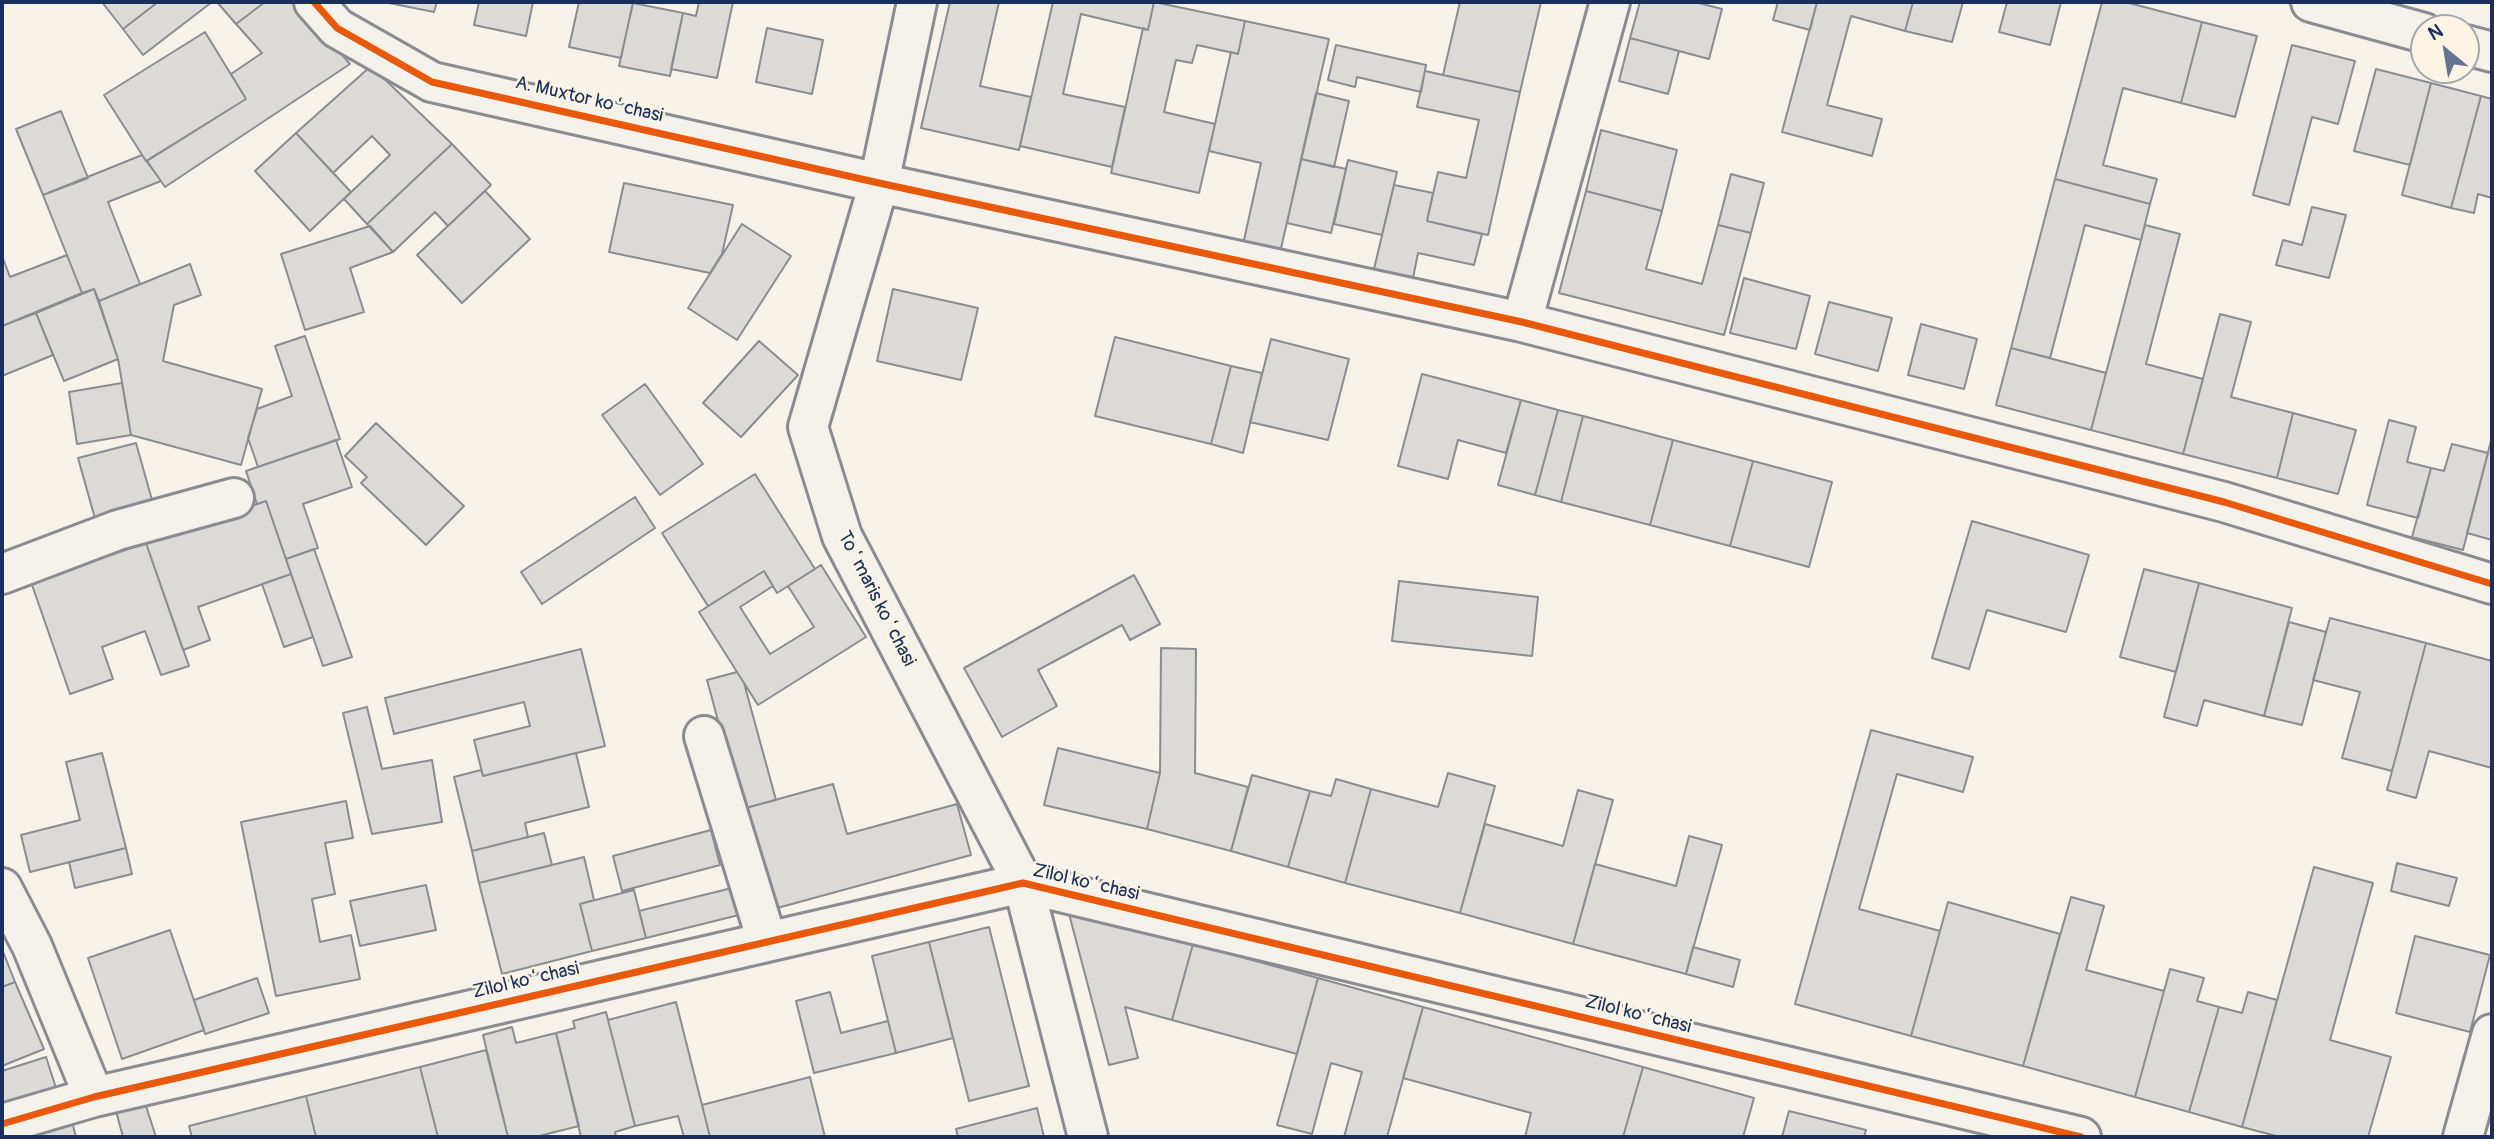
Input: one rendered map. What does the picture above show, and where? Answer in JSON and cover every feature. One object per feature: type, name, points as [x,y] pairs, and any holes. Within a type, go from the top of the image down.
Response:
[{"type":"street","name":"A. Muxtor koʻchasi","points":[[314,2],[337,28],[432,82],[879,183],[1522,322],[2224,502],[2492,584]]},
{"type":"street","name":"Toʻmaris koʻchasi","points":[[917,2],[879,183],[808,426],[842,536],[1023,883],[1088,1137]]},
{"type":"street","points":[[1522,322],[1610,2]]},
{"type":"street","points":[[2311,2],[2410,29]]},
{"type":"street","points":[[2,574],[118,530],[234,498]]},
{"type":"street","points":[[704,736],[767,941]]},
{"type":"street","name":"Zilol koʻchasi","points":[[2,1125],[94,1097],[1023,883],[2081,1137]]},
{"type":"street","points":[[2,888],[32,946],[94,1097]]},
{"type":"street","points":[[2463,1137],[2492,1034]]},
{"type":"building","points":[[102,2],[158,2],[123,29]]},
{"type":"building","points":[[158,2],[212,2],[143,55],[123,29]]},
{"type":"building","points":[[217,2],[265,2],[236,24]]},
{"type":"building","points":[[265,2],[296,2],[350,64],[165,187],[147,161],[246,99],[231,74],[262,53],[236,24]]},
{"type":"building","points":[[384,2],[437,2],[434,12]]},
{"type":"building","points":[[479,2],[533,2],[526,36],[474,25]]},
{"type":"building","points":[[579,2],[633,2],[621,58],[569,47]]},
{"type":"building","points":[[699,2],[733,2],[717,78],[671,69],[683,13],[696,16]]},
{"type":"building","points":[[950,2],[999,2],[980,86],[1031,97],[1019,150],[921,128]]},
{"type":"building","points":[[1053,2],[1154,2],[1148,30],[1081,14],[1063,94],[1125,107],[1112,167],[1020,146]]},
{"type":"building","points":[[1154,2],[1245,21],[1238,54],[1197,45],[1192,63],[1176,60],[1164,112],[1215,124],[1199,193],[1111,173],[1143,28],[1148,30]]},
{"type":"building","points":[[1460,2],[1541,2],[1520,92],[1443,75]]},
{"type":"building","points":[[1640,2],[1695,2],[1722,9],[1709,59],[1630,38]]},
{"type":"building","points":[[1778,2],[1817,2],[1810,30],[1773,20]]},
{"type":"building","points":[[1817,2],[1913,2],[1905,31],[1851,16],[1827,105],[1882,119],[1872,156],[1782,132]]},
{"type":"building","points":[[1913,2],[1963,2],[1952,42],[1905,31]]},
{"type":"building","points":[[2007,2],[2061,2],[2050,45],[1999,32]]},
{"type":"building","points":[[2102,2],[2125,2],[2202,22],[2181,103],[2123,88],[2103,165],[2157,179],[2150,204],[2055,179]]},
{"type":"building","points":[[633,3],[683,13],[670,76],[619,66]]},
{"type":"building","points":[[1245,21],[1329,39],[1279,257],[1242,249],[1261,163],[1209,151],[1231,52],[1238,54]]},
{"type":"building","points":[[2202,22],[2257,36],[2235,117],[2181,103]]},
{"type":"building","points":[[767,28],[823,40],[812,94],[756,82]]},
{"type":"building","points":[[205,32],[246,99],[146,161],[104,95]]},
{"type":"building","points":[[1630,38],[1679,51],[1668,94],[1619,81]]},
{"type":"building","points":[[1336,45],[1426,65],[1421,92],[1357,77],[1355,87],[1328,80]]},
{"type":"building","points":[[2292,45],[2355,61],[2338,124],[2312,117],[2289,205],[2253,195]]},
{"type":"building","points":[[371,66],[452,144],[367,224],[344,199],[390,155],[372,136],[333,173],[296,133]]},
{"type":"building","points":[[2376,69],[2410,78],[2410,84],[2431,84],[2410,165],[2354,151]]},
{"type":"building","points":[[1425,71],[1520,92],[1488,235],[1427,221],[1438,172],[1466,178],[1479,120],[1417,107]]},
{"type":"building","points":[[2431,84],[2481,96],[2451,208],[2402,195]]},
{"type":"building","points":[[1316,93],[1349,101],[1334,167],[1301,159]]},
{"type":"building","points":[[2481,96],[2492,99],[2492,198],[2478,194],[2474,213],[2451,208]]},
{"type":"building","points":[[61,111],[88,178],[43,195],[16,129]]},
{"type":"building","points":[[1601,130],[1677,150],[1662,211],[1586,191]]},
{"type":"building","points":[[296,133],[351,192],[310,231],[255,171]]},
{"type":"building","points":[[452,144],[491,185],[448,226],[435,212],[393,252],[367,224]]},
{"type":"building","points":[[142,155],[161,181],[108,202],[140,284],[99,301],[94,289],[82,293],[43,195]]},
{"type":"building","points":[[1301,159],[1346,169],[1331,233],[1287,223]]},
{"type":"building","points":[[1348,160],[1397,172],[1382,235],[1334,224]]},
{"type":"building","points":[[1731,174],[1764,183],[1751,233],[1718,225]]},
{"type":"building","points":[[2055,179],[2150,204],[2141,240],[2085,225],[2050,358],[2011,348]]},
{"type":"building","points":[[624,183],[733,205],[722,254],[710,273],[609,252]]},
{"type":"building","points":[[1394,185],[1433,193],[1427,221],[1482,234],[1474,265],[1418,253],[1413,278],[1374,269]]},
{"type":"building","points":[[485,191],[530,239],[462,303],[417,255]]},
{"type":"building","points":[[1586,191],[1662,211],[1646,269],[1702,284],[1718,225],[1751,233],[1724,335],[1559,293]]},
{"type":"building","points":[[2312,207],[2346,215],[2329,278],[2276,265],[2283,240],[2302,245]]},
{"type":"building","points":[[742,224],[791,256],[737,340],[688,308]]},
{"type":"building","points":[[2145,225],[2180,234],[2146,364],[2203,379],[2183,454],[2091,430]]},
{"type":"building","points":[[370,226],[393,252],[350,268],[364,312],[305,330],[281,254]]},
{"type":"building","points":[[67,255],[82,293],[2,326],[2,256],[10,277]]},
{"type":"building","points":[[190,264],[201,295],[174,305],[163,361],[262,389],[241,465],[131,435],[118,359],[99,301]]},
{"type":"building","points":[[1744,278],[1810,296],[1796,349],[1730,333]]},
{"type":"building","points":[[94,289],[118,359],[64,381],[36,313]]},
{"type":"building","points":[[893,289],[978,308],[961,380],[877,361]]},
{"type":"building","points":[[1829,302],[1892,318],[1878,371],[1815,354]]},
{"type":"building","points":[[36,313],[53,355],[2,376],[2,326]]},
{"type":"building","points":[[2220,314],[2251,322],[2231,397],[2293,413],[2277,478],[2183,454]]},
{"type":"building","points":[[1921,324],[1977,339],[1964,389],[1908,375]]},
{"type":"building","points":[[305,336],[340,439],[258,467],[248,438],[257,409],[292,396],[275,346]]},
{"type":"building","points":[[1115,337],[1231,366],[1211,444],[1095,416]]},
{"type":"building","points":[[1271,339],[1349,359],[1328,440],[1250,422]]},
{"type":"building","points":[[759,341],[798,375],[741,437],[703,403]]},
{"type":"building","points":[[2011,348],[2106,373],[2091,430],[1996,405]]},
{"type":"building","points":[[1231,366],[1262,373],[1243,453],[1211,444]]},
{"type":"building","points":[[1422,374],[1521,400],[1506,453],[1458,440],[1448,479],[1398,466]]},
{"type":"building","points":[[122,383],[131,435],[77,444],[69,392]]},
{"type":"building","points":[[645,384],[703,464],[660,495],[602,415]]},
{"type":"building","points":[[1521,400],[1558,410],[1535,495],[1498,485]]},
{"type":"building","points":[[1558,410],[1583,416],[1561,502],[1535,495]]},
{"type":"building","points":[[2293,413],[2356,430],[2338,494],[2277,478]]},
{"type":"building","points":[[1583,416],[1673,440],[1650,525],[1561,502]]},
{"type":"building","points":[[2389,420],[2416,427],[2407,462],[2431,468],[2418,518],[2367,505]]},
{"type":"building","points":[[376,423],[464,506],[426,545],[361,483],[367,477],[345,456]]},
{"type":"building","points":[[2492,437],[2492,540],[2467,533]]},
{"type":"building","points":[[336,440],[352,487],[303,504],[318,548],[286,559],[266,501],[257,504],[246,471]]},
{"type":"building","points":[[1673,440],[1753,461],[1730,546],[1650,525]]},
{"type":"building","points":[[136,443],[154,507],[96,522],[78,458]]},
{"type":"building","points":[[2452,444],[2488,453],[2463,550],[2412,537],[2431,468],[2444,471]]},
{"type":"building","points":[[1753,461],[1832,482],[1809,567],[1730,546]]},
{"type":"building","points":[[755,474],[815,569],[777,593],[764,571],[708,606],[662,533]]},
{"type":"building","points":[[635,497],[655,528],[542,604],[521,572]]},
{"type":"building","points":[[266,501],[291,574],[198,607],[210,640],[183,650],[146,543]]},
{"type":"building","points":[[1972,521],[2089,555],[2066,632],[1987,610],[1969,669],[1932,658]]},
{"type":"building","points":[[146,543],[189,666],[161,675],[145,631],[102,647],[113,679],[70,694],[31,582]]},
{"type":"building","points":[[314,549],[352,657],[323,666],[286,559]]},
{"type":"building","points":[[821,565],[866,637],[758,705],[699,612],[764,571],[773,586],[740,607],[770,654],[814,627],[788,586]]},
{"type":"building","points":[[2144,569],[2199,583],[2176,672],[2120,657]]},
{"type":"building","points":[[291,574],[313,637],[284,647],[262,584]]},
{"type":"building","points":[[1134,575],[1160,624],[1130,640],[1122,625],[1038,670],[1057,706],[1002,737],[964,668]]},
{"type":"building","points":[[1399,581],[1538,597],[1532,656],[1392,641]]},
{"type":"building","points":[[2199,583],[2292,608],[2264,716],[2204,700],[2197,726],[2164,717]]},
{"type":"building","points":[[2330,618],[2426,643],[2392,771],[2342,758],[2360,692],[2313,680]]},
{"type":"building","points":[[2289,622],[2326,632],[2302,725],[2264,716]]},
{"type":"building","points":[[2426,643],[2492,661],[2492,768],[2429,751],[2416,798],[2387,790]]},
{"type":"building","points":[[1161,648],[1196,649],[1195,773],[1248,787],[1231,851],[1147,829],[1160,773]]},
{"type":"building","points":[[581,649],[605,746],[483,776],[474,740],[530,726],[524,702],[394,734],[385,698]]},
{"type":"building","points":[[737,672],[744,683],[776,800],[742,809],[707,680]]},
{"type":"building","points":[[367,707],[382,769],[432,760],[442,822],[372,834],[343,713]]},
{"type":"building","points":[[1871,730],[1973,757],[1963,792],[1897,774],[1859,909],[1940,931],[1911,1036],[1795,1004]]},
{"type":"building","points":[[1058,748],[1160,773],[1147,829],[1044,805]]},
{"type":"building","points":[[102,753],[126,848],[30,872],[21,835],[80,820],[66,762]]},
{"type":"building","points":[[576,753],[589,807],[525,823],[528,837],[472,851],[454,777],[481,770],[483,776]]},
{"type":"building","points":[[1448,773],[1495,786],[1460,913],[1345,883],[1371,789],[1438,807]]},
{"type":"building","points":[[1252,775],[1310,791],[1288,867],[1231,851]]},
{"type":"building","points":[[1336,779],[1371,789],[1345,883],[1288,867],[1310,791],[1331,796]]},
{"type":"building","points":[[833,784],[847,834],[957,804],[971,855],[770,910],[742,809]]},
{"type":"building","points":[[1578,790],[1613,800],[1573,944],[1460,913],[1485,824],[1563,846]]},
{"type":"building","points":[[346,801],[353,838],[325,843],[335,894],[312,899],[320,942],[351,935],[360,979],[276,996],[241,822]]},
{"type":"building","points":[[711,830],[720,865],[622,891],[613,856]]},
{"type":"building","points":[[544,833],[552,865],[479,883],[472,851]]},
{"type":"building","points":[[1689,836],[1722,845],[1686,974],[1573,944],[1595,864],[1676,886]]},
{"type":"building","points":[[126,848],[132,874],[75,888],[69,862]]},
{"type":"building","points":[[584,857],[594,900],[580,904],[592,951],[502,974],[479,883]]},
{"type":"building","points":[[2397,863],[2457,878],[2449,906],[2391,891]]},
{"type":"building","points":[[2314,867],[2373,883],[2330,1040],[2391,1057],[2368,1137],[2280,1137],[2242,1127]]},
{"type":"building","points":[[426,885],[436,930],[360,946],[350,901]]},
{"type":"building","points":[[740,886],[747,913],[646,938],[639,911]]},
{"type":"building","points":[[634,890],[646,938],[592,951],[580,904]]},
{"type":"building","points":[[2071,897],[2104,906],[2086,970],[2164,991],[2135,1097],[2023,1066]]},
{"type":"building","points":[[1948,902],[2060,934],[2023,1066],[1911,1036]]},
{"type":"building","points":[[1068,910],[1193,944],[1172,1020],[1125,1007],[1138,1058],[1109,1065]]},
{"type":"building","points":[[989,927],[1029,1086],[969,1101],[929,942]]},
{"type":"building","points":[[170,930],[204,1030],[122,1059],[88,958]]},
{"type":"building","points":[[2415,936],[2490,955],[2470,1032],[2396,1013]]},
{"type":"building","points":[[929,942],[953,1038],[896,1053],[872,956]]},
{"type":"building","points":[[1193,944],[1318,978],[1297,1054],[1172,1020]]},
{"type":"building","points":[[1693,947],[1740,960],[1733,987],[1686,974]]},
{"type":"building","points":[[2,949],[15,982],[2,987]]},
{"type":"building","points":[[2170,969],[2204,978],[2197,1001],[2219,1007],[2189,1112],[2135,1097]]},
{"type":"building","points":[[257,978],[269,1013],[205,1034],[194,1000]]},
{"type":"building","points":[[1318,978],[1423,1007],[1387,1137],[1344,1137],[1362,1072],[1331,1063],[1312,1134],[1277,1125]]},
{"type":"building","points":[[15,982],[44,1049],[2,1066],[2,987]]},
{"type":"building","points":[[830,992],[841,1033],[888,1021],[896,1053],[814,1073],[796,1001]]},
{"type":"building","points":[[2248,992],[2277,1000],[2242,1127],[2189,1112],[2219,1007],[2242,1013]]},
{"type":"building","points":[[676,1002],[710,1137],[684,1137],[678,1116],[635,1126],[608,1020]]},
{"type":"building","points":[[1423,1007],[1643,1067],[1623,1137],[1525,1137],[1531,1113],[1403,1078]]},
{"type":"building","points":[[606,1012],[635,1126],[615,1132],[616,1137],[581,1137],[556,1033],[575,1028],[573,1021]]},
{"type":"building","points":[[512,1027],[516,1043],[556,1033],[579,1126],[535,1137],[508,1137],[483,1035]]},
{"type":"building","points":[[486,1050],[508,1137],[438,1137],[420,1067]]},
{"type":"building","points":[[46,1057],[56,1088],[2,1106],[2,1071]]},
{"type":"building","points":[[420,1067],[438,1137],[316,1137],[306,1096]]},
{"type":"building","points":[[1643,1067],[1754,1098],[1743,1137],[1623,1137]]},
{"type":"building","points":[[810,1077],[825,1137],[710,1137],[702,1105]]},
{"type":"building","points":[[306,1096],[316,1137],[192,1137],[189,1126]]},
{"type":"building","points":[[145,1103],[156,1137],[123,1137],[116,1111]]},
{"type":"building","points":[[1037,1108],[1044,1137],[958,1137],[956,1129]]},
{"type":"building","points":[[1789,1111],[1866,1130],[1864,1137],[1782,1137]]},
{"type":"building","points":[[71,1118],[76,1137],[25,1137]]},
{"type":"cycle path","points":[[314,2],[337,28],[432,82],[879,183],[1522,322],[2224,502],[2492,584]]},
{"type":"cycle path","points":[[2,1124],[94,1097],[1023,883],[2081,1137]]}]
